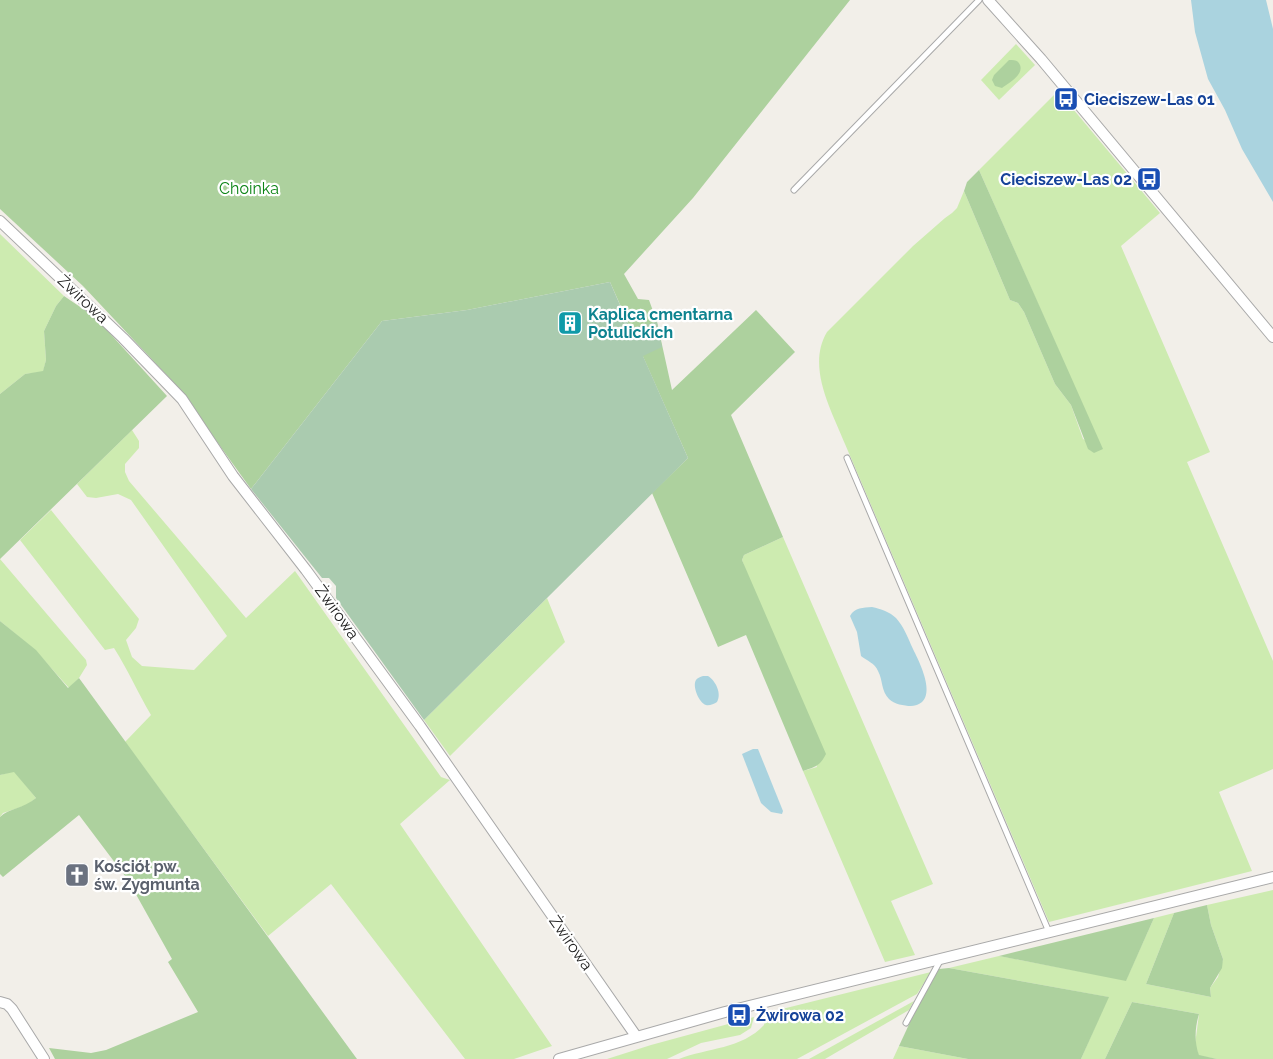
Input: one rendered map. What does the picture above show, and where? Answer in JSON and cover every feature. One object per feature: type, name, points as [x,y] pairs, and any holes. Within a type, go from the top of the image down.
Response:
[{"type":"street","points":[[988,0],[1041,59],[1273,337]]},
{"type":"street","name":"Żwirowa","points":[[0,221],[124,338],[182,399],[233,476],[306,570],[420,726],[636,1036]]},
{"type":"street","points":[[560,1059],[725,1012],[1273,877]]},
{"type":"street","points":[[0,1002],[12,1009],[44,1059]]},
{"type":"lane","points":[[794,190],[979,0]]},
{"type":"lane","points":[[847,458],[1049,932]]},
{"type":"lane","points":[[906,1023],[941,958]]},
{"type":"green space","name":"Choinka","points":[[0,0],[850,0],[693,198],[624,274],[638,299],[649,300],[657,322],[672,390],[756,310],[795,352],[731,415],[783,537],[744,555],[742,560],[826,754],[822,761],[814,767],[803,771],[746,635],[718,647],[652,493],[688,458],[610,282],[467,310],[382,321],[251,489],[176,385],[83,286],[0,209]]},
{"type":"green space","points":[[1016,44],[1035,65],[999,100],[981,80]]},
{"type":"green space","points":[[1009,60],[1018,62],[1021,69],[1020,72],[1002,88],[995,86],[992,80],[994,75]]},
{"type":"green space","points":[[1058,91],[1160,213],[1121,246],[1210,452],[1187,462],[1273,661],[1273,769],[1219,792],[1252,871],[1049,922],[834,418],[823,389],[819,360],[821,346],[827,332],[913,246],[957,208],[964,191],[1010,300],[1018,303],[1024,312],[1055,384],[1071,405],[1083,439],[1102,449],[979,170]]},
{"type":"green space","points":[[979,170],[1103,449],[1094,453],[1088,449],[1071,405],[1055,384],[1024,312],[1018,303],[1010,300],[964,191],[967,182]]},
{"type":"green space","points":[[0,234],[64,296],[56,306],[44,331],[46,360],[43,372],[25,374],[0,394]]},
{"type":"green space","points":[[610,282],[630,328],[657,322],[662,347],[643,356],[688,458],[424,720],[336,598],[336,586],[329,578],[322,578],[251,489],[382,321],[467,310]]},
{"type":"green space","points":[[64,296],[95,317],[167,396],[0,559],[0,394],[25,374],[43,371],[46,360],[44,331],[56,306]]},
{"type":"green space","points":[[132,430],[139,441],[139,448],[125,464],[125,472],[129,481],[246,618],[295,571],[441,777],[450,780],[400,824],[552,1046],[514,1059],[465,1059],[331,884],[268,936],[125,742],[151,715],[114,648],[105,650],[20,540],[51,510],[139,619],[136,628],[126,640],[132,657],[142,666],[194,670],[227,636],[131,500],[118,494],[96,498],[87,497],[77,484]]},
{"type":"green space","points":[[783,537],[933,884],[891,901],[915,955],[885,962],[803,771],[817,767],[742,560],[744,555]]},
{"type":"green space","points":[[0,559],[86,660],[87,665],[79,678],[69,688],[35,650],[0,621]]},
{"type":"green space","points":[[547,598],[565,642],[450,756],[424,720]]},
{"type":"green space","points":[[0,621],[36,650],[68,688],[79,678],[357,1059],[55,1059],[49,1048],[91,1053],[106,1050],[198,1012],[168,962],[172,959],[128,880],[79,815],[3,877],[0,874],[0,817],[36,798],[14,772],[0,775]]},
{"type":"green space","points":[[14,771],[36,798],[27,805],[3,813],[0,817],[0,775]]},
{"type":"green space","points":[[1273,890],[1273,1059],[1217,1059],[1199,1056],[1195,1045],[1199,1014],[1132,1002],[1105,1059],[1081,1059],[1108,997],[949,968],[999,956],[1126,980],[1154,918],[1174,913],[1146,984],[1211,997],[1210,988],[1218,977],[1223,959],[1211,925],[1207,905]]},
{"type":"green space","points":[[1207,905],[1211,925],[1223,959],[1222,968],[1210,988],[1211,997],[1146,984],[1174,913]]},
{"type":"green space","points":[[1154,918],[1126,981],[999,956]]},
{"type":"green space","points":[[949,968],[1109,997],[1081,1059],[968,1059],[899,1046],[918,1005],[939,969]]},
{"type":"green space","points":[[931,972],[917,994],[797,1059],[679,1059],[724,1047],[745,1039],[764,1025],[766,1013]]},
{"type":"green space","points":[[914,1001],[909,1010],[825,1059],[809,1059]]},
{"type":"green space","points":[[1132,1002],[1199,1014],[1196,1045],[1199,1055],[1217,1059],[1105,1059]]},
{"type":"green space","points":[[754,1017],[751,1028],[740,1035],[701,1043],[667,1059],[607,1059],[651,1045]]},
{"type":"green space","points":[[899,1046],[968,1059],[893,1059]]},
{"type":"water","points":[[1191,0],[1266,0],[1273,29],[1273,202],[1242,149],[1225,110],[1208,79],[1195,32]]},
{"type":"water","points":[[872,607],[894,616],[906,633],[926,682],[927,691],[925,698],[920,704],[908,706],[891,701],[886,696],[877,668],[861,656],[857,632],[850,616],[857,609]]},
{"type":"water","points":[[703,676],[708,676],[716,684],[719,695],[717,702],[712,705],[703,704],[696,690],[696,680]]},
{"type":"water","points":[[758,749],[783,811],[782,814],[771,812],[761,803],[742,754]]},
{"type":"place","name":"Cieciszew-Las 01","points":[[1066,99]]},
{"type":"place","name":"Cieciszew-Las 02","points":[[1149,179]]},
{"type":"place","name":"Kaplica cmentarna Potulickich","points":[[570,323]]},
{"type":"place","name":"Kościół pw. św. Zygmunta","points":[[77,875]]},
{"type":"place","name":"Żwirowa 02","points":[[739,1015]]}]
